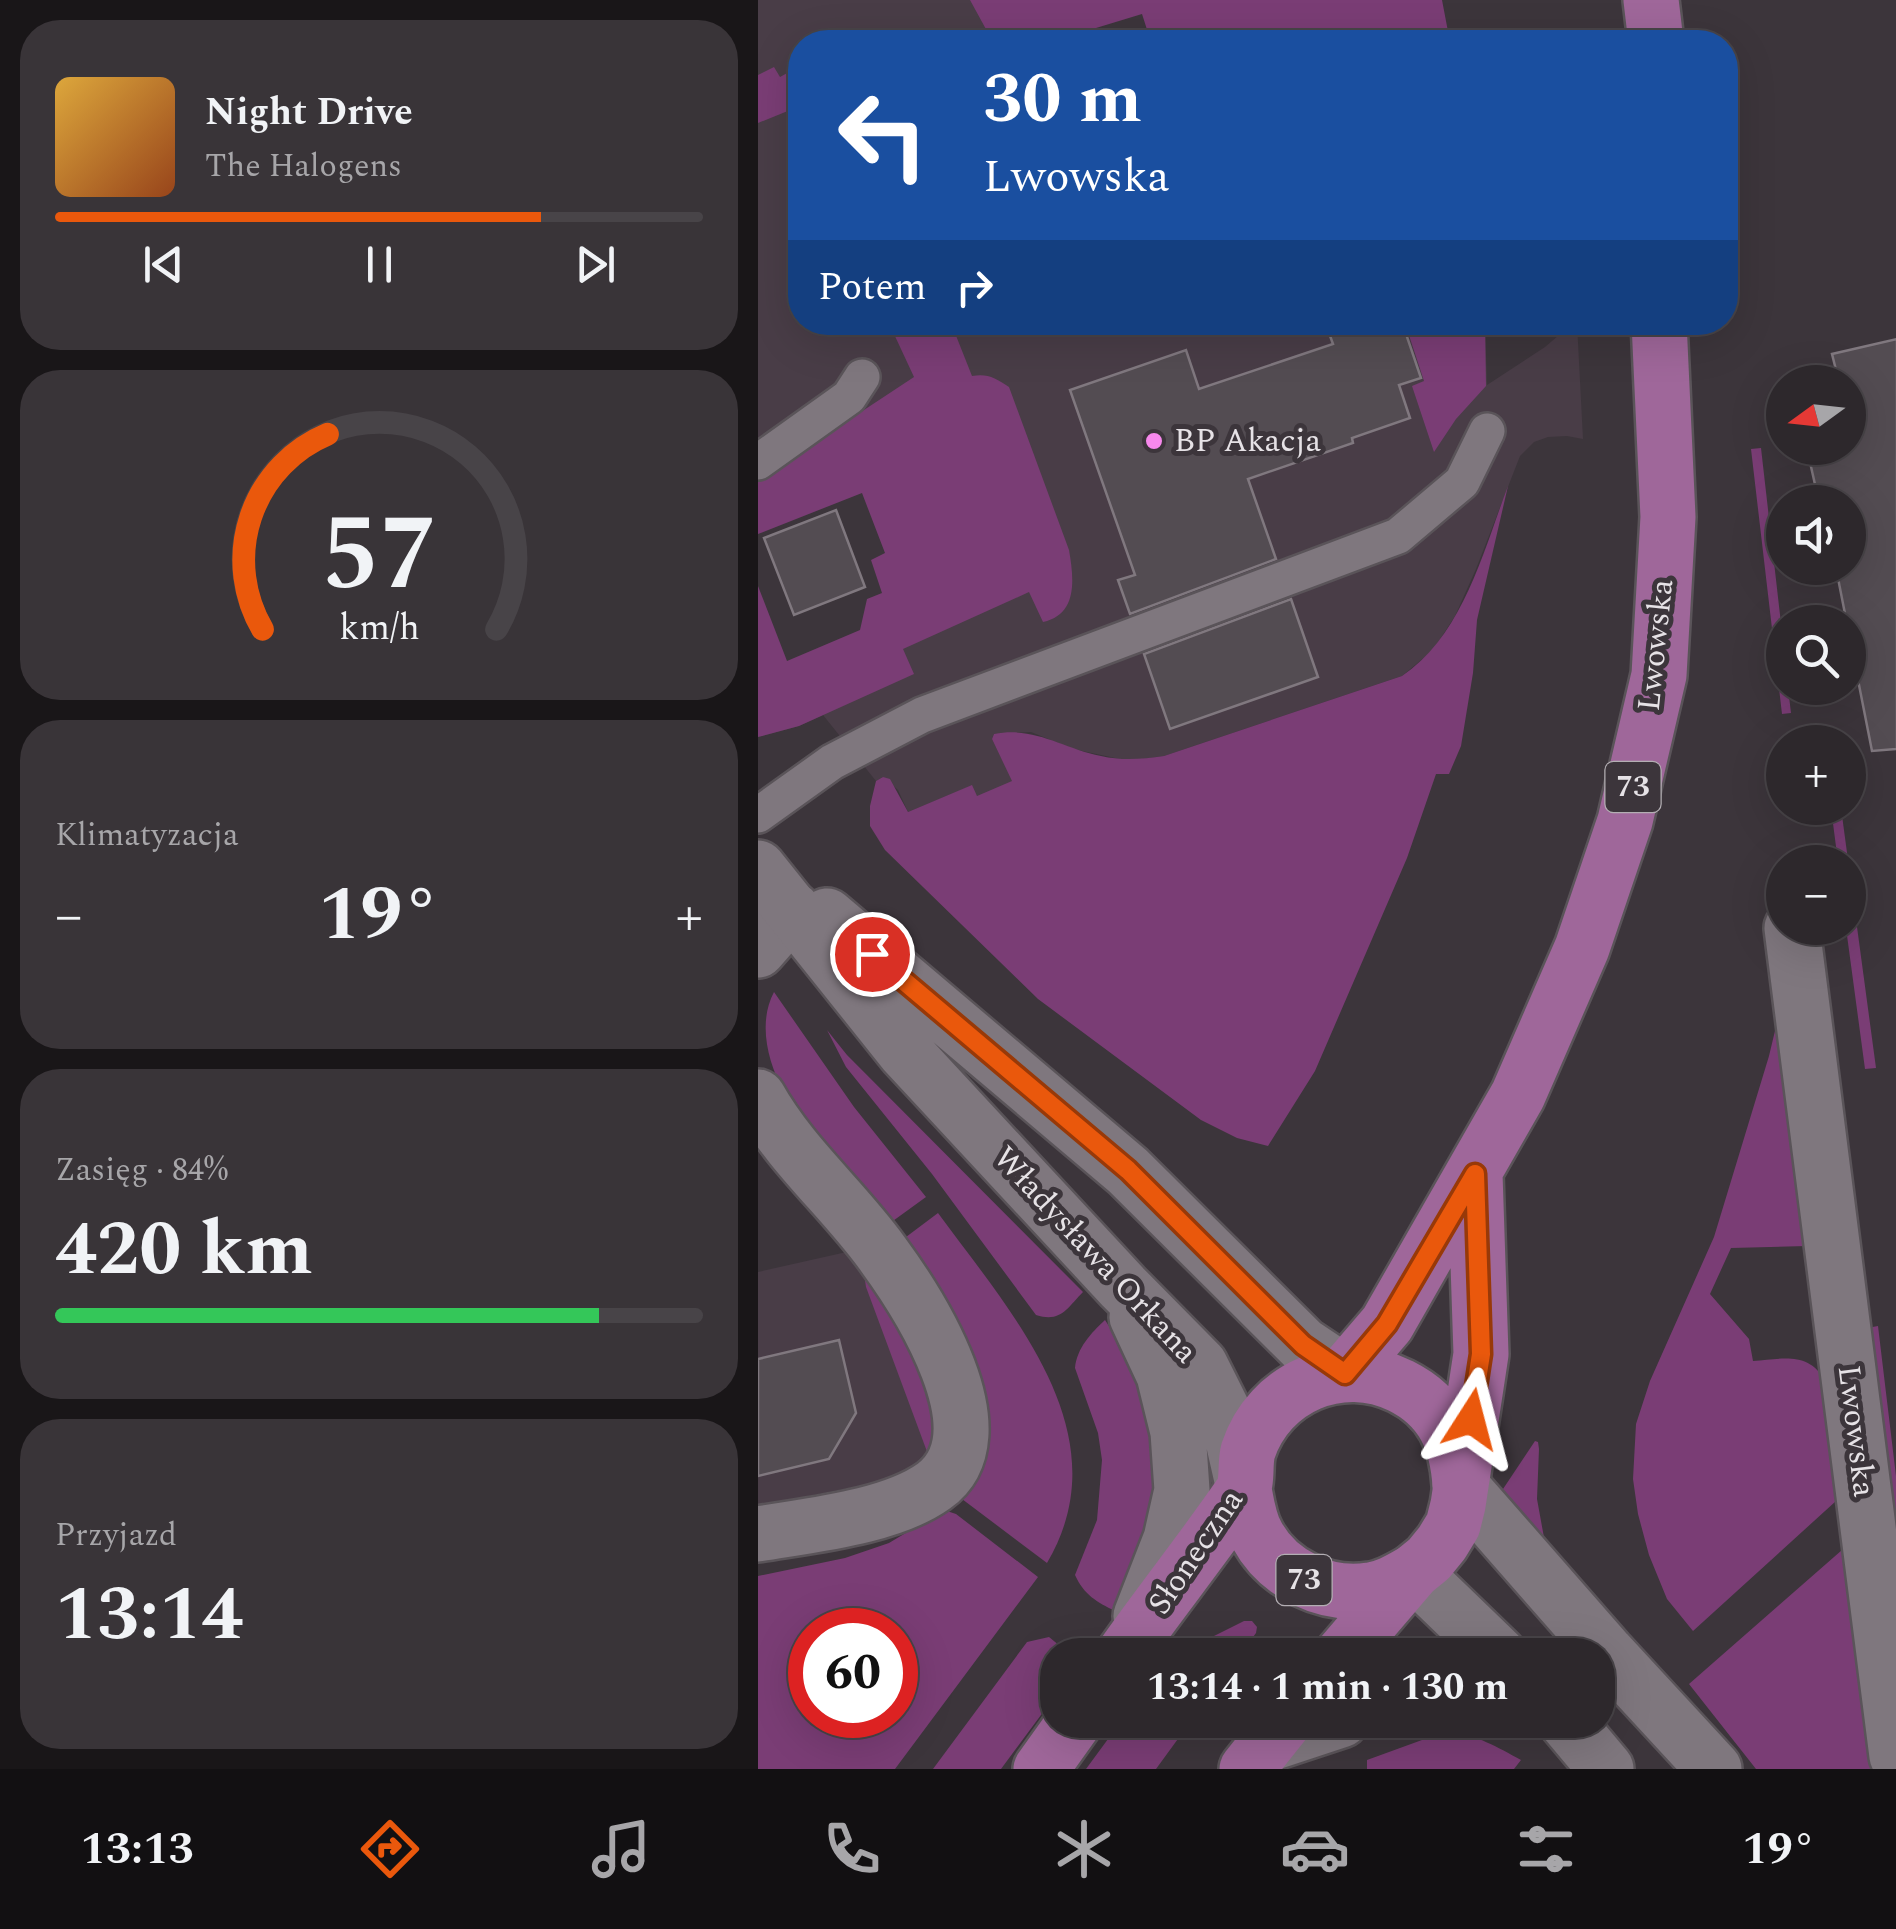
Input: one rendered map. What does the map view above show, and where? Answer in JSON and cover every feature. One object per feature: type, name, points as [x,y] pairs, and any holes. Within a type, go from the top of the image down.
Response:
[{"type":"main road","points":[[1651,0],[1655,30]]},
{"type":"main road","name":"Lwowska","points":[[1345,1374],[1387,1324],[1518,1096],[1582,948],[1626,820],[1659,675],[1668,516],[1661,335]]},
{"type":"main road","name":"73","points":[[1357,1638],[1413,1572],[1429,1559],[1453,1525],[1481,1354],[1475,1174]]},
{"type":"main road","name":"73","points":[[1345,1374],[1368,1374],[1389,1380],[1427,1403],[1453,1440],[1460,1485]]},
{"type":"main road","name":"Słoneczna","points":[[1135,1638],[1244,1490],[1248,1454],[1262,1421],[1287,1394],[1315,1380],[1345,1374]]},
{"type":"main road","name":"Władysława Orkana","points":[[1244,1490],[1256,1533],[1268,1552],[1304,1580],[1326,1588],[1371,1590],[1393,1584],[1413,1572]]},
{"type":"main road","points":[[1040,1769],[1063,1738]]},
{"type":"street","points":[[758,858],[1128,1170],[1303,1345],[1345,1374]]},
{"type":"street","name":"Władysława Orkana","points":[[758,868],[775,930],[905,1052],[1200,1365],[1228,1424],[1244,1490]]},
{"type":"street","name":"Lwowska","points":[[1794,945],[1896,1756]]},
{"type":"street","points":[[758,1098],[772,1124],[883,1254],[920,1312],[941,1349],[960,1419],[960,1445],[946,1476],[915,1498],[845,1518],[758,1534]]},
{"type":"street","points":[[1123,1287],[1164,1376],[1178,1432],[1182,1490],[1171,1539],[1131,1638]]},
{"type":"street","points":[[1460,1485],[1714,1769]]},
{"type":"street","points":[[1413,1572],[1481,1638]]},
{"type":"street","points":[[1580,1738],[1606,1769]]},
{"type":"lane","points":[[758,462],[849,396],[862,377]]},
{"type":"lane","points":[[758,816],[832,762],[922,715],[1398,536],[1462,482],[1487,431]]},
{"type":"shaded area","points":[[758,0],[1092,0],[1001,30],[788,30],[788,335],[1485,335],[1487,385],[1559,335],[1578,335],[1583,439],[1548,437],[1534,442],[1520,456],[1455,616],[1433,650],[1402,676],[1164,756],[1129,761],[1073,749],[1031,732],[994,734],[992,739],[1013,781],[977,797],[971,786],[908,812],[898,790],[883,777],[876,781],[823,715],[758,737],[1060,552],[974,382],[758,492]]},
{"type":"shaded area","points":[[970,0],[1442,0],[1448,30],[1147,30],[1142,14],[1089,30],[986,30]]},
{"type":"shaded area","points":[[774,67],[780,77],[788,73],[788,111],[758,123],[758,75]]},
{"type":"shaded area","points":[[894,335],[956,335],[972,376],[991,377],[1009,387],[1069,550],[1072,572],[1068,603],[1054,618],[1043,622],[1029,592],[903,649],[914,674],[799,726],[758,737],[758,586],[787,661],[860,630],[867,599],[882,593],[871,560],[885,553],[862,493],[758,534],[758,480],[914,377]]},
{"type":"shaded area","points":[[1409,335],[1485,335],[1486,386],[1456,419],[1434,452],[1412,386],[1424,381]]},
{"type":"shaded area","points":[[1761,448],[1766,492],[1766,577],[1751,449]]},
{"type":"shaded area","points":[[1508,486],[1477,620],[1461,746],[1449,774],[1436,774],[1407,858],[1315,1071],[1268,1146],[1237,1138],[1201,1120],[1038,999],[885,850],[870,826],[876,781],[883,777],[890,779],[908,812],[972,785],[977,796],[1012,781],[992,739],[994,734],[1036,735],[1109,758],[1164,756],[1402,676],[1423,659],[1456,615],[1480,564]]},
{"type":"shaded area","points":[[1767,585],[1777,585],[1779,605],[1769,605]]},
{"type":"shaded area","points":[[1781,705],[1790,705],[1791,713],[1782,714]]},
{"type":"shaded area","points":[[1833,825],[1843,825],[1846,845],[1836,845]]},
{"type":"shaded area","points":[[1848,945],[1859,945],[1876,1068],[1865,1069]]},
{"type":"shaded area","points":[[774,992],[854,1107],[926,1197],[886,1226],[778,1080],[769,1055],[766,1029]]},
{"type":"shaded area","points":[[1779,1014],[1807,1246],[1731,1248],[1710,1294],[1749,1339],[1753,1361],[1803,1361],[1812,1365],[1826,1382],[1836,1501],[1693,1631],[1667,1599],[1649,1555],[1633,1479],[1636,1424],[1650,1381],[1714,1237]]},
{"type":"shaded area","points":[[827,1030],[847,1055],[1083,1292],[1068,1308],[1052,1317],[1036,1315],[932,1174],[846,1067]]},
{"type":"shaded area","points":[[938,1213],[1025,1334],[1048,1377],[1065,1422],[1072,1468],[1067,1515],[1047,1563],[958,1496],[898,1243]]},
{"type":"shaded area","points":[[860,1249],[938,1443],[915,1475],[758,1506],[758,1272]]},
{"type":"shaded area","points":[[863,1268],[898,1311],[939,1420],[929,1457],[866,1287]]},
{"type":"shaded area","points":[[1105,1320],[1131,1360],[1146,1401],[1159,1467],[1155,1512],[1115,1611],[1092,1597],[1075,1575],[1097,1520],[1102,1460],[1098,1433],[1075,1368],[1082,1347]]},
{"type":"shaded area","points":[[1878,1326],[1896,1476],[1896,1562],[1867,1328]]},
{"type":"shaded area","points":[[1535,1441],[1539,1449],[1537,1499],[1545,1543],[1497,1498]]},
{"type":"shaded area","points":[[944,1510],[956,1514],[1038,1577],[895,1769],[758,1769],[758,1576],[845,1558],[889,1543]]},
{"type":"shaded area","points":[[1850,1543],[1883,1769],[1756,1769],[1689,1684]]},
{"type":"shaded area","points":[[1244,1621],[1252,1621],[1257,1627],[1252,1638],[1210,1638]]},
{"type":"shaded area","points":[[1040,1639],[1040,1716],[1001,1769],[933,1769],[1027,1642]]},
{"type":"shaded area","points":[[1109,1738],[1179,1738],[1156,1769],[1086,1769]]},
{"type":"shaded area","points":[[1428,1738],[1474,1738],[1521,1760],[1514,1769],[1367,1769],[1367,1760]]},
{"type":"building","points":[[1330,335],[1406,335],[1421,378],[1399,385],[1410,418],[1352,438],[1353,443],[1248,479],[1276,559],[1130,614],[1118,580],[1135,575],[1070,390],[1186,350],[1199,389],[1333,344]]},
{"type":"building","points":[[1897,339],[1897,749],[1872,751],[1863,705],[1866,705],[1866,605],[1843,605],[1839,585],[1866,585],[1866,485],[1815,485],[1811,465],[1866,465],[1866,365],[1835,365],[1832,354]]},
{"type":"building","points":[[836,510],[865,587],[794,615],[764,538]]},
{"type":"building","points":[[1291,599],[1318,677],[1170,729],[1144,654]]},
{"type":"building","points":[[839,1340],[856,1413],[829,1459],[758,1476],[758,1359]]},
{"type":"place","name":"BP Akacja","points":[[1154,441]]},
{"type":"route","points":[[872,954],[1128,1170],[1303,1345],[1345,1374],[1387,1324],[1475,1174],[1481,1354],[1471,1419]]}]
